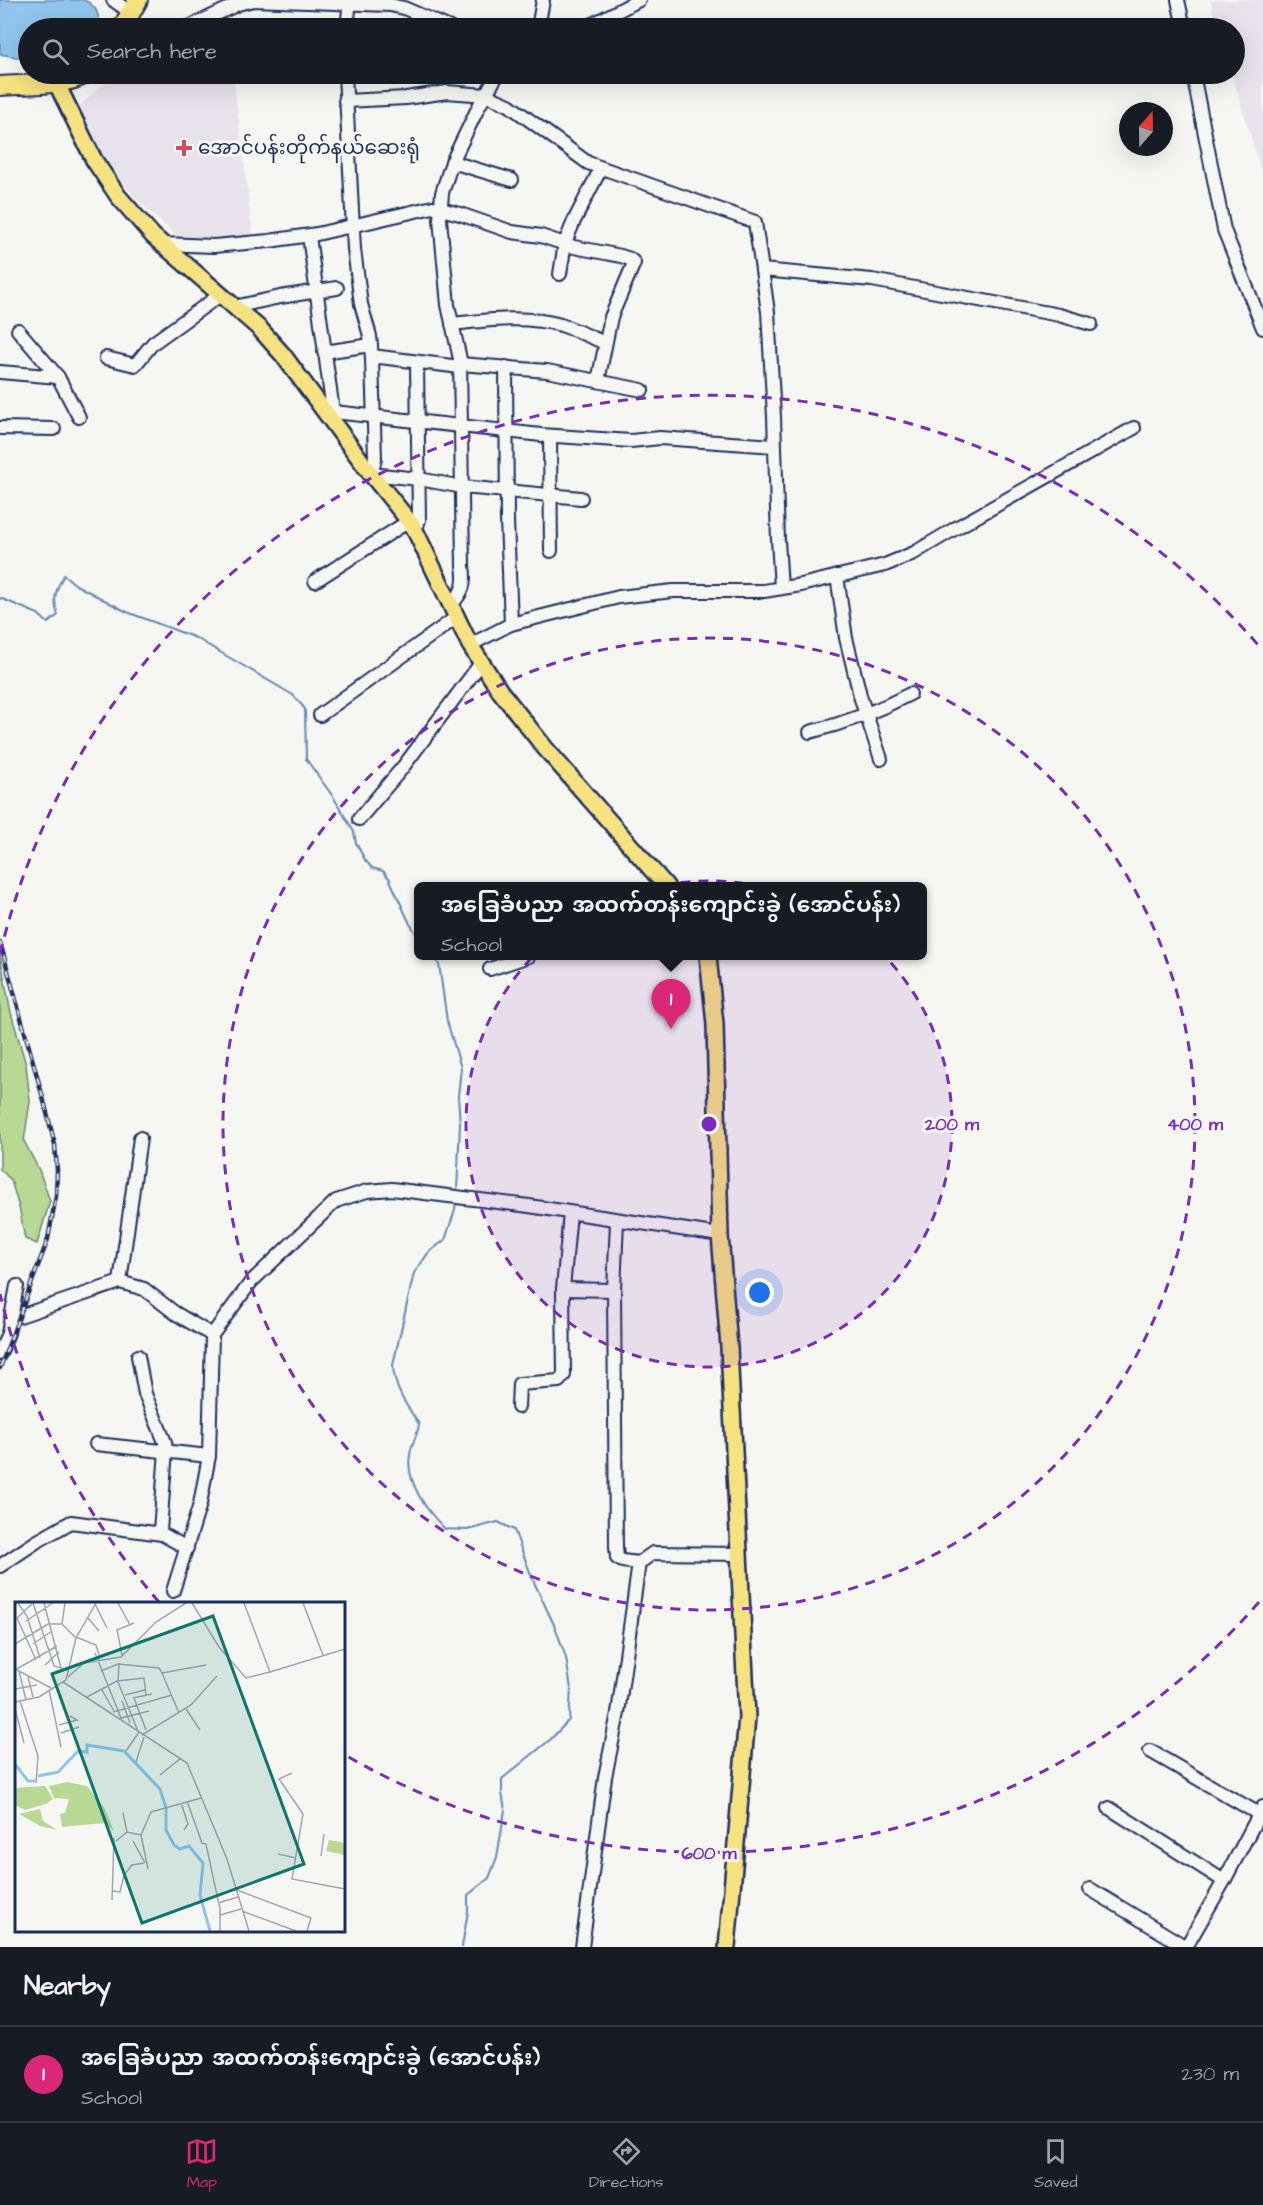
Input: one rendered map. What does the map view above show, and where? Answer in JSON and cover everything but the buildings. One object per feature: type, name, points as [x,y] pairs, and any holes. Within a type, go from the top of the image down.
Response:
[{"type":"highway","points":[[0,86],[28,84]]},
{"type":"main road","points":[[57,84],[94,160],[118,196],[163,244],[260,329],[329,411],[371,474],[412,525],[470,645],[500,691],[545,748],[662,882]]},
{"type":"main road","points":[[708,960],[715,1024],[720,1235],[729,1347],[747,1717],[728,1946]]},
{"type":"street","points":[[113,0],[131,14]]},
{"type":"street","points":[[208,18],[238,4],[253,0],[373,2],[404,8],[427,18]]},
{"type":"street","points":[[540,18],[543,0]]},
{"type":"street","points":[[604,18],[639,0]]},
{"type":"street","points":[[1178,0],[1182,18]]},
{"type":"street","points":[[348,18],[349,2]]},
{"type":"street","points":[[345,84],[353,226],[361,304],[371,351],[375,415],[375,459],[371,474],[419,479],[463,488],[581,498]]},
{"type":"street","points":[[320,715],[454,611],[463,590],[465,579],[460,366],[447,295],[440,219],[442,194],[452,162],[492,84]]},
{"type":"street","points":[[1195,84],[1224,230],[1263,328]]},
{"type":"street","points":[[345,101],[406,98],[447,92],[486,95],[509,105],[588,163],[755,222],[768,312],[782,588]]},
{"type":"street","points":[[452,162],[512,180]]},
{"type":"street","points":[[560,274],[566,243],[574,221],[601,168]]},
{"type":"street","points":[[163,244],[214,246],[309,236],[433,207],[512,232],[541,236],[612,256],[621,256],[634,263],[611,317],[598,381]]},
{"type":"street","points":[[309,236],[329,411],[375,415],[462,428],[550,436],[631,441],[660,438],[774,446]]},
{"type":"street","points":[[762,270],[872,280],[1059,315],[1091,324]]},
{"type":"street","points":[[234,307],[337,288]]},
{"type":"street","points":[[106,358],[135,365],[153,343],[220,295]]},
{"type":"street","points":[[452,324],[534,320],[561,325],[605,343]]},
{"type":"street","points":[[18,330],[58,377],[79,417]]},
{"type":"street","points":[[324,352],[371,351],[417,363],[547,371],[642,390]]},
{"type":"street","points":[[315,581],[419,520],[417,363]]},
{"type":"street","points":[[506,367],[506,492],[511,624]]},
{"type":"street","points":[[0,372],[58,377]]},
{"type":"street","points":[[470,645],[511,624],[619,597],[673,591],[764,591],[885,565],[914,553],[1134,428]]},
{"type":"street","points":[[0,429],[54,429]]},
{"type":"street","points":[[550,436],[551,550]]},
{"type":"street","points":[[837,576],[846,638],[866,715],[882,759]]},
{"type":"street","points":[[359,819],[403,767],[481,663]]},
{"type":"street","points":[[810,732],[866,715],[910,694]]},
{"type":"street","points":[[490,969],[517,960]]},
{"type":"street","points":[[120,1282],[140,1138]]},
{"type":"street","points":[[173,1591],[200,1504],[209,1456],[212,1335],[251,1282],[336,1201],[367,1191],[392,1189],[720,1235]]},
{"type":"street","points":[[519,1407],[519,1384],[559,1381],[564,1375],[563,1289],[570,1213]]},
{"type":"street","points":[[617,1221],[614,1290],[615,1547],[617,1558],[622,1561],[639,1563],[653,1553],[740,1554]]},
{"type":"street","points":[[20,1316],[120,1282],[144,1289],[175,1313],[212,1335]]},
{"type":"street","points":[[0,1354],[8,1333],[17,1286]]},
{"type":"street","points":[[563,1289],[614,1290]]},
{"type":"street","points":[[138,1356],[145,1394],[165,1442],[160,1531],[162,1534]]},
{"type":"street","points":[[96,1444],[209,1456]]},
{"type":"street","points":[[0,1566],[71,1522],[162,1534],[187,1548]]},
{"type":"street","points":[[582,1947],[605,1777],[618,1713],[639,1563]]},
{"type":"street","points":[[1090,1889],[1186,1947],[1261,1810],[1150,1751]]},
{"type":"street","points":[[1109,1808],[1224,1881]]},
{"type":"shaded area","points":[[1210,0],[1263,0],[1263,178],[1235,84],[1245,84],[1245,18],[1215,18]]},
{"type":"shaded area","points":[[104,84],[234,84],[253,237],[180,239],[136,199],[105,161],[78,107]]},
{"type":"green space","points":[[0,955],[10,1009],[26,1065],[30,1101],[24,1141],[39,1170],[50,1201],[37,1244],[25,1239],[11,1180],[0,1169]]},
{"type":"water","points":[[0,0],[84,0],[97,11],[98,18],[18,18],[18,57],[0,54]]},
{"type":"waterway","points":[[0,598],[38,614],[48,623],[58,615],[55,604],[56,594],[64,575],[76,585],[127,612],[196,638],[293,695],[305,709],[306,759],[334,798],[354,832],[356,843],[365,860],[372,868],[383,871],[389,878],[414,930]]},
{"type":"waterway","points":[[436,960],[447,1021],[461,1068],[458,1096],[460,1124],[457,1191]]},
{"type":"waterway","points":[[456,1200],[445,1240],[429,1252],[414,1273],[393,1365],[398,1389],[419,1424],[411,1451],[409,1465],[411,1475],[414,1486],[425,1505],[445,1529],[467,1530],[498,1522],[514,1530],[533,1580],[556,1629],[566,1658],[571,1689],[569,1720],[551,1739],[502,1779],[505,1810],[497,1857],[489,1878],[468,1895],[468,1911],[462,1947]]},
{"type":"railway","points":[[0,942],[45,1105],[55,1145],[57,1170],[56,1196],[48,1239],[0,1368]]},
{"type":"place","name":"အောင်ပန်းတိုက်နယ်ဆေးရုံ","points":[[184,148]]},
{"type":"place","name":"အခြေခံပညာ အထက်တန်းကျောင်းခွဲ (အောင်ပန်း)","points":[[671,1029]]}]
